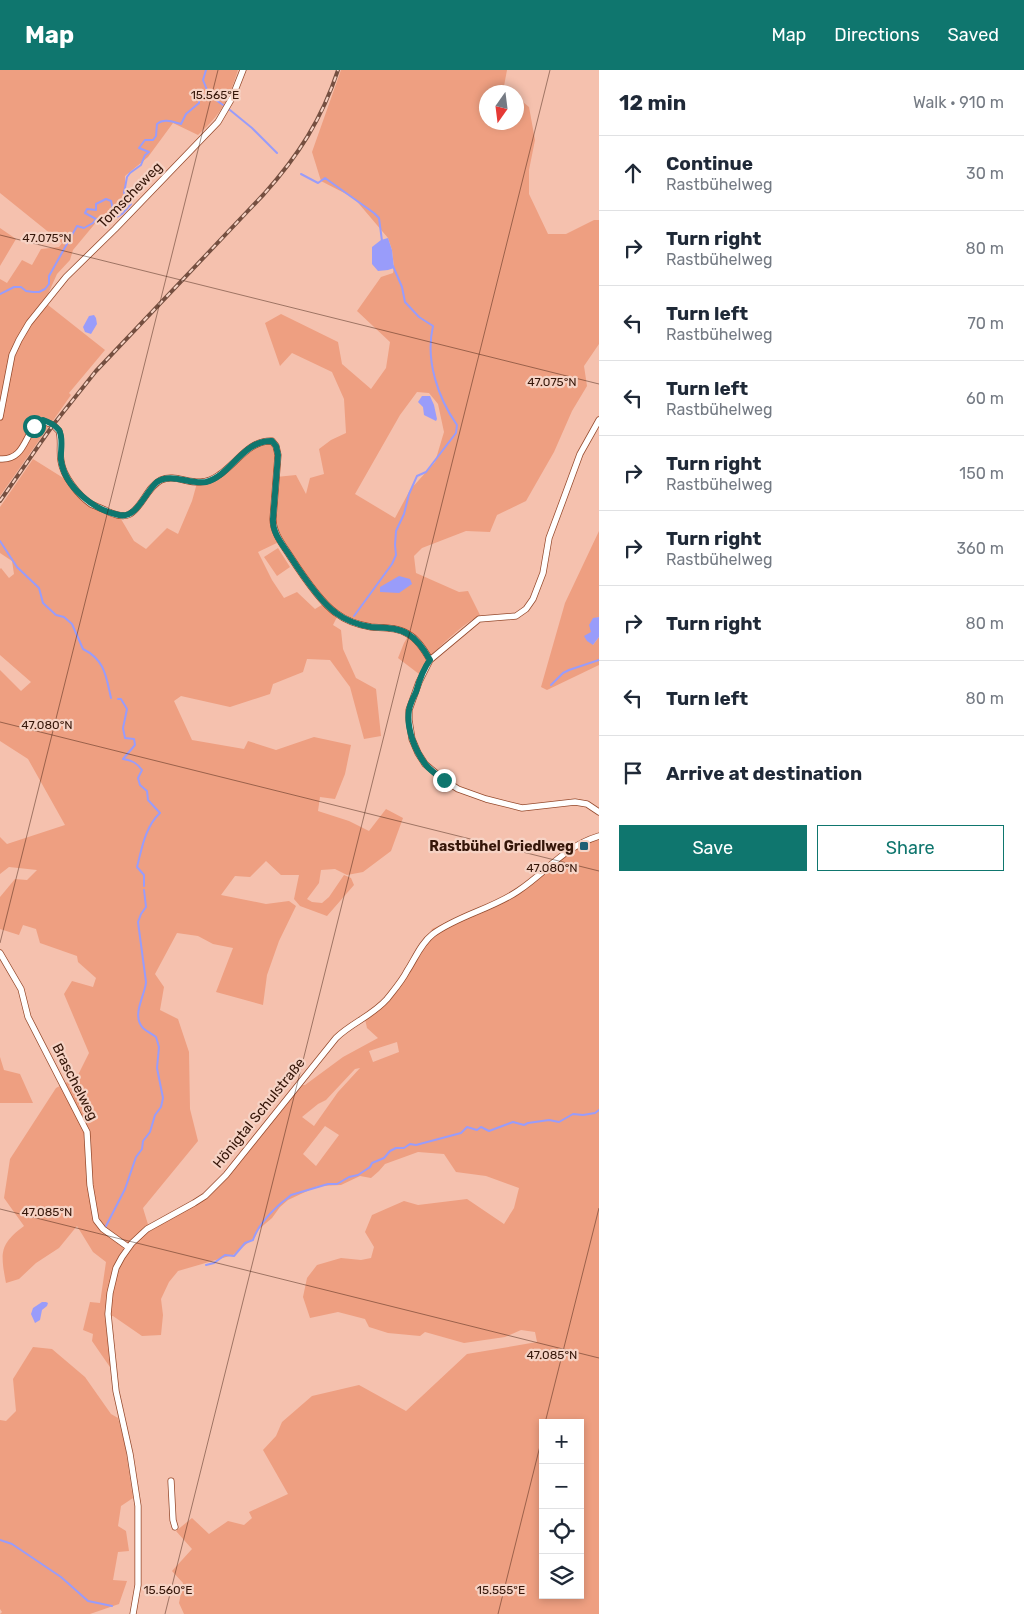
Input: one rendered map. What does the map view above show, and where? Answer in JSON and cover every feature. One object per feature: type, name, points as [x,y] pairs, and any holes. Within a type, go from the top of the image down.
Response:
[{"type":"street","name":"Tomscheweg","points":[[0,417],[12,355],[29,323],[66,277],[218,122],[232,98],[243,70]]},
{"type":"street","points":[[0,459],[15,455],[23,447],[34,426],[43,420],[59,431],[62,443],[61,462],[76,490],[90,503],[109,512],[125,516],[132,513],[156,483],[168,478],[197,483],[208,481],[220,474],[242,453],[264,440],[272,441],[276,446],[278,455],[273,519],[274,530],[299,569],[319,596],[335,613],[353,622],[394,629],[408,634],[420,644],[430,660]]},
{"type":"street","points":[[599,420],[580,454],[550,538],[543,573],[533,599],[526,609],[516,616],[479,619],[430,660],[419,682],[409,710],[412,739],[418,753],[432,771],[458,789],[486,800],[522,808],[575,802],[587,804],[599,812]]},
{"type":"street","name":"Hönigtal Schulstraße","points":[[133,1614],[138,1585],[138,1506],[130,1454],[116,1391],[108,1314],[110,1293],[116,1268],[128,1247],[147,1229],[186,1209],[205,1196],[226,1176],[336,1038],[368,1016],[386,1000],[428,938],[450,924],[506,899],[519,891],[575,846],[599,836]]},
{"type":"street","name":"Braschelweg","points":[[0,953],[21,989],[28,1017],[87,1132],[90,1185],[96,1220],[103,1229],[128,1247]]},
{"type":"street","points":[[171,1481],[175,1527]]},
{"type":"shaded area","points":[[0,70],[238,70],[223,106],[213,120],[198,135],[173,123],[148,157],[125,176],[125,201],[127,206],[118,215],[103,214],[73,250],[70,260],[57,274],[43,301],[105,350],[69,393],[71,395],[0,496],[0,279],[7,283],[22,260],[32,265],[41,249],[59,247],[62,243],[0,193]]},
{"type":"shaded area","points":[[341,70],[507,70],[504,85],[479,85],[479,130],[524,130],[524,103],[529,107],[535,140],[529,170],[529,194],[548,234],[566,234],[594,220],[599,220],[599,344],[584,366],[587,386],[572,411],[554,452],[526,501],[497,515],[490,532],[466,531],[422,548],[414,556],[416,573],[459,592],[468,591],[480,615],[464,625],[446,641],[429,658],[419,674],[398,658],[410,633],[391,626],[377,624],[370,626],[347,619],[345,615],[337,617],[333,625],[341,630],[343,649],[356,678],[376,689],[381,736],[364,739],[350,687],[330,660],[307,659],[303,672],[273,684],[270,694],[230,707],[181,696],[174,701],[192,740],[244,749],[248,741],[276,750],[314,737],[351,745],[345,774],[335,799],[320,797],[318,811],[349,821],[369,831],[386,809],[403,818],[391,851],[363,872],[347,875],[335,869],[321,870],[319,883],[307,899],[312,902],[322,903],[329,897],[344,875],[351,878],[354,885],[327,916],[300,906],[294,899],[299,875],[281,875],[266,861],[250,877],[235,876],[221,895],[266,904],[289,901],[296,906],[279,941],[267,975],[263,1005],[216,992],[233,948],[213,944],[198,936],[177,933],[155,974],[164,987],[160,1010],[178,1019],[189,1052],[190,1109],[198,1141],[143,1208],[150,1231],[178,1215],[214,1188],[301,1085],[305,1085],[343,1057],[378,1038],[367,1028],[365,1019],[411,970],[432,929],[468,912],[475,916],[488,911],[526,889],[569,854],[588,843],[599,840],[599,1614],[184,1614],[179,1603],[183,1583],[172,1571],[192,1549],[176,1531],[192,1518],[209,1534],[228,1521],[244,1525],[252,1518],[249,1512],[288,1494],[263,1450],[276,1436],[282,1422],[312,1396],[359,1385],[406,1411],[467,1354],[537,1342],[535,1332],[521,1330],[505,1337],[464,1343],[425,1332],[420,1336],[388,1333],[369,1327],[365,1319],[338,1312],[310,1318],[303,1297],[307,1278],[317,1265],[341,1258],[361,1260],[371,1258],[374,1247],[365,1232],[372,1215],[404,1201],[418,1205],[467,1199],[504,1224],[514,1208],[519,1188],[486,1176],[456,1172],[444,1154],[418,1152],[385,1164],[371,1178],[360,1176],[341,1185],[318,1186],[288,1200],[259,1229],[255,1237],[233,1255],[178,1271],[169,1282],[161,1299],[163,1315],[161,1335],[142,1336],[113,1316],[107,1316],[106,1327],[112,1370],[92,1341],[93,1334],[83,1330],[90,1302],[100,1303],[106,1262],[93,1252],[77,1226],[59,1248],[36,1263],[19,1279],[6,1283],[3,1264],[4,1250],[10,1238],[24,1226],[4,1198],[10,1159],[56,1088],[77,1077],[89,1053],[64,994],[72,981],[93,987],[96,978],[78,962],[77,956],[40,943],[36,929],[23,925],[19,935],[0,929],[0,897],[15,879],[27,880],[37,870],[9,867],[0,874],[0,837],[7,844],[65,825],[28,759],[0,741],[0,670],[21,691],[31,682],[0,655],[0,569],[9,578],[14,574],[12,561],[0,553],[0,507],[33,459],[65,479],[73,491],[109,514],[121,519],[134,541],[146,549],[167,528],[178,534],[192,501],[197,483],[208,481],[264,440],[276,446],[276,477],[296,475],[306,494],[310,478],[324,474],[319,449],[331,440],[346,433],[344,399],[332,372],[292,353],[280,366],[265,323],[281,314],[338,342],[342,364],[371,389],[386,368],[390,342],[357,311],[381,277],[393,273],[394,267],[388,238],[354,198],[321,181],[312,152]],"holes":[[[417,392],[429,393],[438,404],[444,432],[435,462],[410,490],[395,518],[355,494],[400,415]],[[281,541],[325,603],[315,609],[297,592],[284,598],[272,580],[258,552]],[[397,1042],[399,1052],[373,1062],[369,1051]],[[360,1068],[338,1092],[314,1126],[302,1117],[326,1100],[355,1069]],[[325,1126],[339,1135],[316,1166],[303,1154]]]},
{"type":"shaded area","points":[[0,228],[16,239],[0,266]]},
{"type":"shaded area","points":[[599,531],[599,617],[593,619],[591,632],[593,645],[599,637],[599,665],[547,690],[541,687],[565,603]]},
{"type":"shaded area","points":[[278,548],[290,567],[277,576],[264,557]]},
{"type":"shaded area","points":[[0,1057],[4,1070],[20,1074],[33,1103],[0,1103]]},
{"type":"shaded area","points":[[33,1347],[52,1349],[85,1377],[111,1414],[118,1418],[125,1445],[133,1498],[121,1506],[118,1526],[126,1531],[129,1551],[118,1552],[113,1580],[127,1581],[119,1604],[90,1614],[0,1614],[2,1612],[0,1609],[0,1420],[6,1421],[16,1411],[13,1379]]},
{"type":"water","points":[[388,238],[392,250],[394,268],[378,271],[372,264],[372,247],[381,240]]},
{"type":"water","points":[[94,315],[97,324],[91,334],[85,332],[83,327],[89,316]]},
{"type":"water","points":[[422,396],[430,396],[434,405],[436,421],[424,415],[423,407],[418,402]]},
{"type":"water","points":[[399,576],[410,579],[412,584],[399,593],[380,592],[380,587]]},
{"type":"water","points":[[599,617],[599,637],[593,645],[584,636],[591,632],[589,625],[593,618]]},
{"type":"water","points":[[42,1302],[48,1303],[42,1310],[40,1320],[35,1323],[31,1314],[33,1308]]},
{"type":"waterway","points":[[0,294],[14,287],[21,287],[26,291],[33,292],[45,289],[49,284],[49,276],[77,226],[84,228],[96,219],[85,213],[87,209],[96,210],[96,204],[106,199],[111,201],[114,214],[117,217],[122,214],[131,204],[131,197],[124,193],[127,177],[141,165],[145,155],[149,152],[139,148],[145,140],[153,140],[156,136],[157,124],[166,121],[181,124],[186,114],[199,103],[199,99],[209,95],[203,80],[206,70]]},
{"type":"waterway","points":[[209,95],[223,105]]},
{"type":"waterway","points":[[230,110],[252,128],[277,153]]},
{"type":"waterway","points":[[301,174],[318,183],[325,178],[374,213],[379,218],[382,241]]},
{"type":"waterway","points":[[354,616],[392,564],[396,555],[396,531],[417,476],[426,472],[456,433],[457,425],[444,403],[435,378],[431,352],[433,326],[419,317],[405,302],[402,287],[393,266]]},
{"type":"waterway","points":[[0,541],[17,567],[39,588],[43,603],[56,615],[64,617],[72,624],[83,649],[96,658],[103,669],[111,698]]},
{"type":"waterway","points":[[551,685],[563,673],[599,660]]},
{"type":"waterway","points":[[118,699],[121,699],[127,709],[123,728],[125,738],[134,739],[135,745],[123,759],[134,762],[142,770],[138,778],[140,785],[147,791],[148,800],[160,813],[147,831],[137,867],[144,875],[144,886]]},
{"type":"waterway","points":[[105,1228],[125,1189],[136,1157],[142,1149],[143,1141],[150,1132],[163,1098],[157,1068],[159,1047],[156,1037],[143,1028],[138,1017],[146,982],[138,922],[146,907],[144,890]]},
{"type":"waterway","points":[[206,1265],[214,1263],[225,1255],[234,1256],[245,1243],[253,1240],[257,1230],[267,1217],[291,1195],[328,1184],[337,1184],[349,1177],[358,1175],[370,1167],[372,1163],[384,1158],[390,1151],[396,1148],[404,1148],[410,1144],[416,1145],[461,1133],[467,1127],[477,1130],[481,1127],[489,1131],[513,1122],[524,1125],[549,1120],[559,1122],[573,1114],[583,1115],[595,1113],[599,1110]]},
{"type":"waterway","points":[[0,1540],[12,1544],[61,1577],[88,1601],[112,1606]]},
{"type":"railway","points":[[0,501],[53,425],[96,371],[264,194],[288,165],[317,121],[338,70]]},
{"type":"place","name":"Rastbühel Griedlweg","points":[[584,846]]},
{"type":"route","points":[[34,426],[43,420],[53,425],[59,431],[62,443],[61,462],[76,490],[90,503],[109,512],[125,516],[132,513],[156,483],[168,478],[197,483],[208,481],[220,474],[242,453],[264,440],[272,441],[276,446],[278,455],[273,519],[274,530],[299,569],[319,596],[335,613],[353,622],[394,629],[408,634],[426,652],[430,660],[419,682],[409,710],[410,730],[418,753],[425,764],[444,780]]}]
